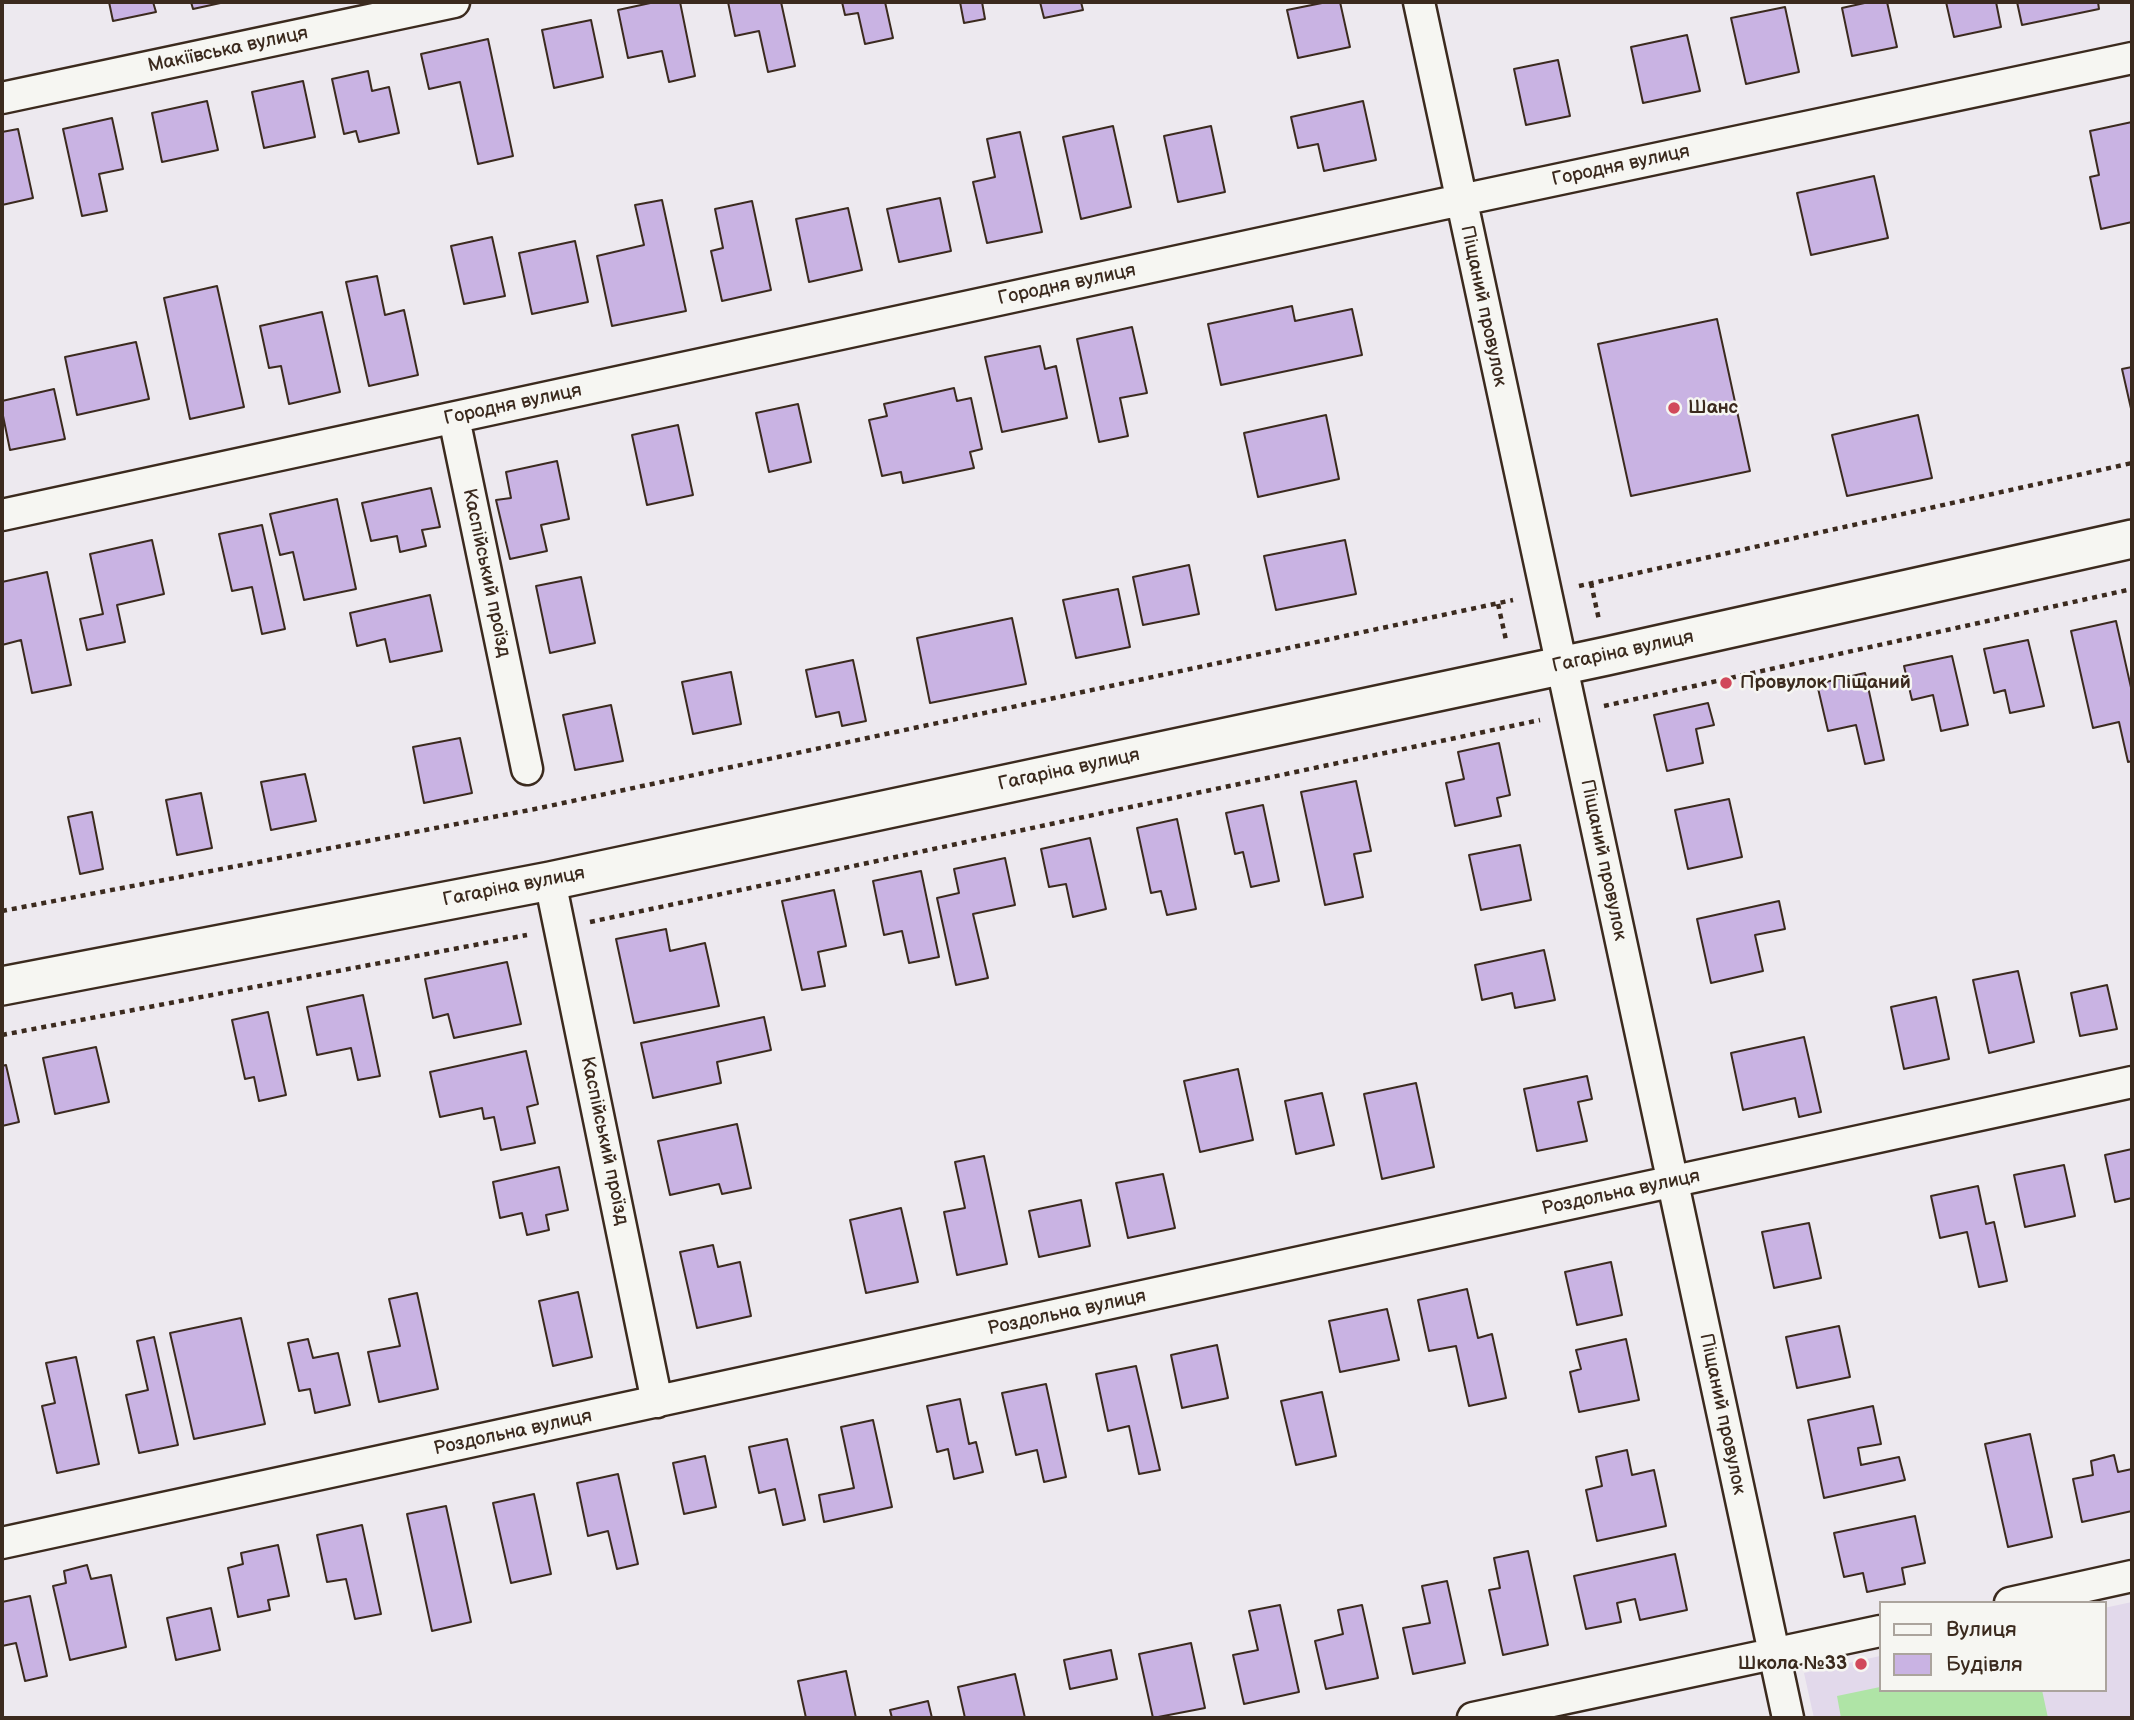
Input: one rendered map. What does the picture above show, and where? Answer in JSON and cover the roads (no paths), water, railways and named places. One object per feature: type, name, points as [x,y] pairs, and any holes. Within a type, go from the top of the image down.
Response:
[{"type":"street","name":"Макіївська вулиця","points":[[2,98],[454,2]]},
{"type":"street","name":"Піщаний провулок","points":[[1419,2],[1788,1718]]},
{"type":"street","name":"Городня вулиця","points":[[2,515],[2132,58]]},
{"type":"street","name":"Каспійський проїзд","points":[[454,418],[527,769]]},
{"type":"street","name":"Гагаріна вулиця","points":[[2,986],[550,881],[1560,666],[2132,540]]},
{"type":"street","name":"Каспійський проїзд","points":[[550,881],[657,1402]]},
{"type":"street","name":"Роздольна вулиця","points":[[2,1543],[2132,1082]]},
{"type":"street","points":[[2019,1601],[2132,1576]]},
{"type":"street","points":[[1473,1718],[1878,1631]]},
{"type":"place","name":"Шанс","points":[[1674,408]]},
{"type":"place","name":"Провулок Піщаний","points":[[1726,683]]},
{"type":"place","name":"Школа №33","points":[[1861,1664]]}]
